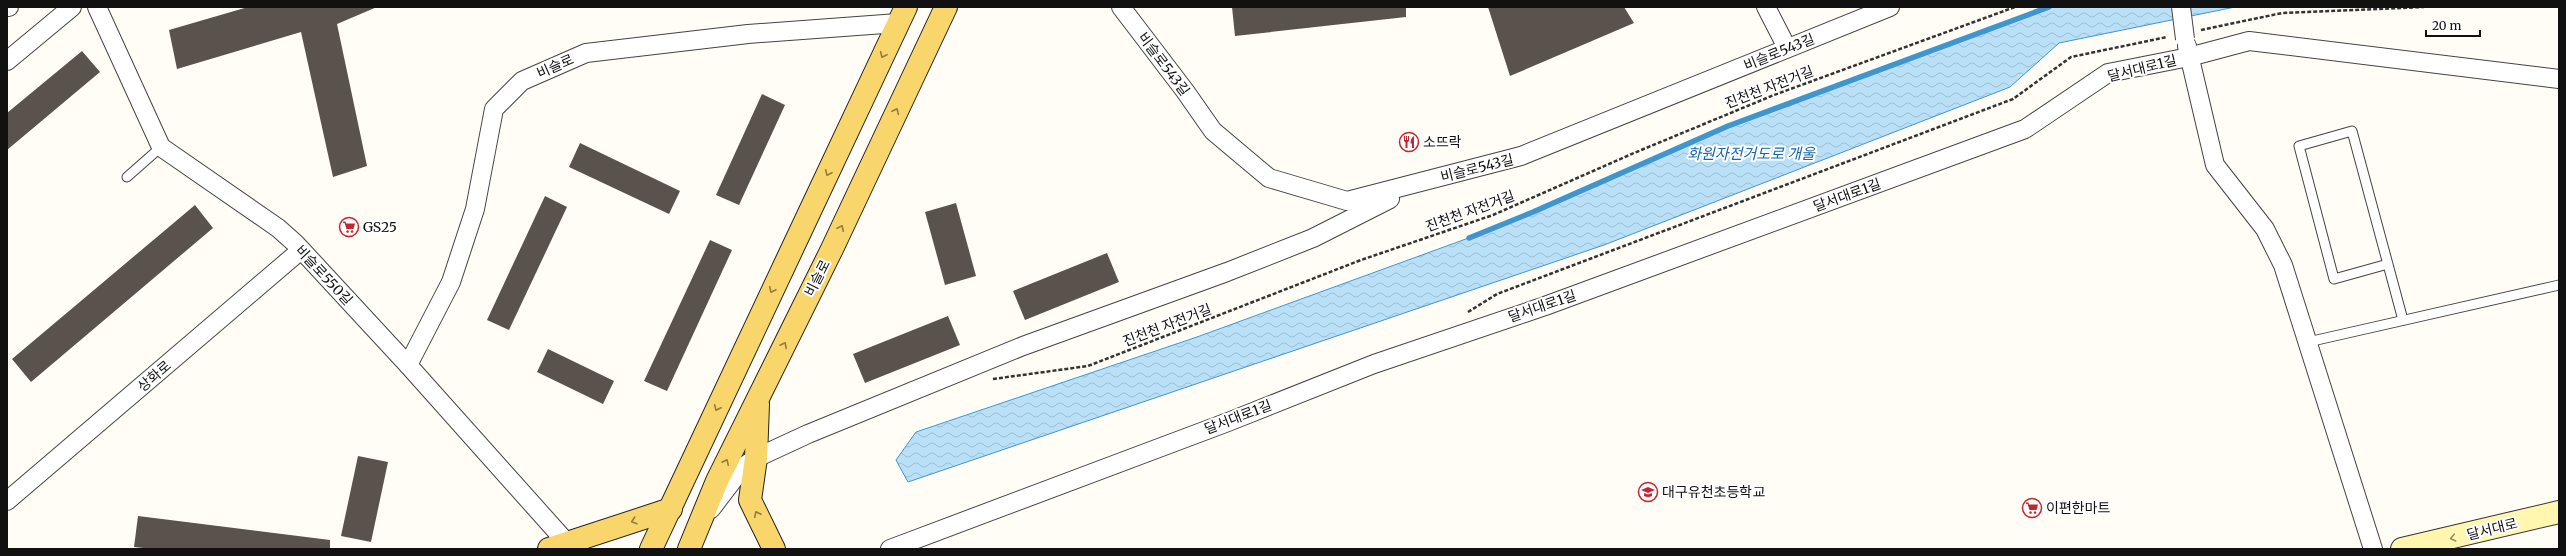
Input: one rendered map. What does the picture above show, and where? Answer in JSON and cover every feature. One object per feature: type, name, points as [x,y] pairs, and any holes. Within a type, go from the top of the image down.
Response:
[{"type":"main road","name":"비슬로","points":[[689,549],[704,518],[717,481],[832,249],[946,7]]},
{"type":"main road","name":"비슬로","points":[[651,549],[772,289],[802,231],[902,15]]},
{"type":"main road","points":[[759,394],[756,458],[750,500],[774,549]]},
{"type":"main road","points":[[558,546],[671,508]]},
{"type":"main road","name":"달서대로","points":[[2402,549],[2559,512]]},
{"type":"street","points":[[7,61],[72,7]]},
{"type":"street","points":[[97,7],[161,147]]},
{"type":"street","name":"비슬로543길","points":[[1121,7],[1185,91],[1213,131],[1269,178],[1347,201],[1521,156],[1890,7]]},
{"type":"street","points":[[1766,7],[1783,40]]},
{"type":"street","points":[[2182,7],[2189,57],[2215,165],[2265,229],[2284,265],[2373,549]]},
{"type":"street","name":"비슬로","points":[[408,365],[451,282],[475,209],[494,109],[522,81],[586,52],[902,15]]},
{"type":"street","name":"달서대로1길","points":[[890,549],[1228,422],[1380,362],[1545,306],[2025,129],[2108,73],[2189,57],[2249,41],[2559,79]]},
{"type":"street","name":"비슬로550길","points":[[161,147],[278,228],[301,250],[408,365],[558,546]]},
{"type":"street","points":[[704,518],[743,467],[756,458],[856,413],[1023,346],[1227,272],[1313,238],[1433,179]]},
{"type":"street","name":"상화로","points":[[7,502],[301,250]]},
{"type":"lane","points":[[2388,264],[2334,279],[2299,146],[2352,131],[2388,264],[2403,320]]},
{"type":"lane","points":[[127,176],[161,147]]},
{"type":"lane","points":[[2308,342],[2559,285]]},
{"type":"path","name":"진천천 자전거길","points":[[989,380],[1088,366],[1361,260],[1493,215],[1634,153],[1774,95],[2015,7]]},
{"type":"path","points":[[1465,314],[1497,294],[2013,99],[2071,57],[2185,35],[2282,13],[2424,7]]},
{"type":"water","name":"화원자전거도로 개울","points":[[2049,7],[2235,7],[2059,43],[2010,87],[1604,245],[908,482],[896,460],[916,432],[1197,337],[1474,236],[1533,212],[1728,126]]},
{"type":"building","points":[[248,7],[377,7],[337,24],[367,166],[333,177],[301,32],[177,69],[169,30]]},
{"type":"building","points":[[1232,7],[1406,7],[1406,17],[1235,36]]},
{"type":"building","points":[[1488,7],[1624,7],[1634,23],[1510,76]]},
{"type":"building","points":[[82,51],[100,72],[7,150],[7,113]]},
{"type":"building","points":[[762,94],[785,105],[739,205],[716,195]]},
{"type":"building","points":[[580,143],[680,191],[669,214],[569,167]]},
{"type":"building","points":[[545,196],[567,207],[509,330],[487,320]]},
{"type":"building","points":[[956,203],[976,276],[945,285],[925,212]]},
{"type":"building","points":[[195,205],[213,228],[31,382],[12,359]]},
{"type":"building","points":[[710,240],[732,250],[667,391],[644,381]]},
{"type":"building","points":[[1107,253],[1119,282],[1025,320],[1013,291]]},
{"type":"building","points":[[948,316],[960,345],[865,383],[853,354]]},
{"type":"building","points":[[548,349],[614,381],[603,404],[537,372]]},
{"type":"building","points":[[358,456],[388,462],[371,542],[341,536]]},
{"type":"building","points":[[138,516],[330,540],[330,549],[152,549],[134,547]]},
{"type":"waterway","points":[[1469,238],[1533,212],[1728,126],[2049,7]]},
{"type":"place","name":"소뜨락","points":[[1409,142]]},
{"type":"place","name":"GS25","points":[[349,227]]},
{"type":"place","name":"대구유천초등학교","points":[[1648,492]]},
{"type":"place","name":"이편한마트","points":[[2032,508]]}]
